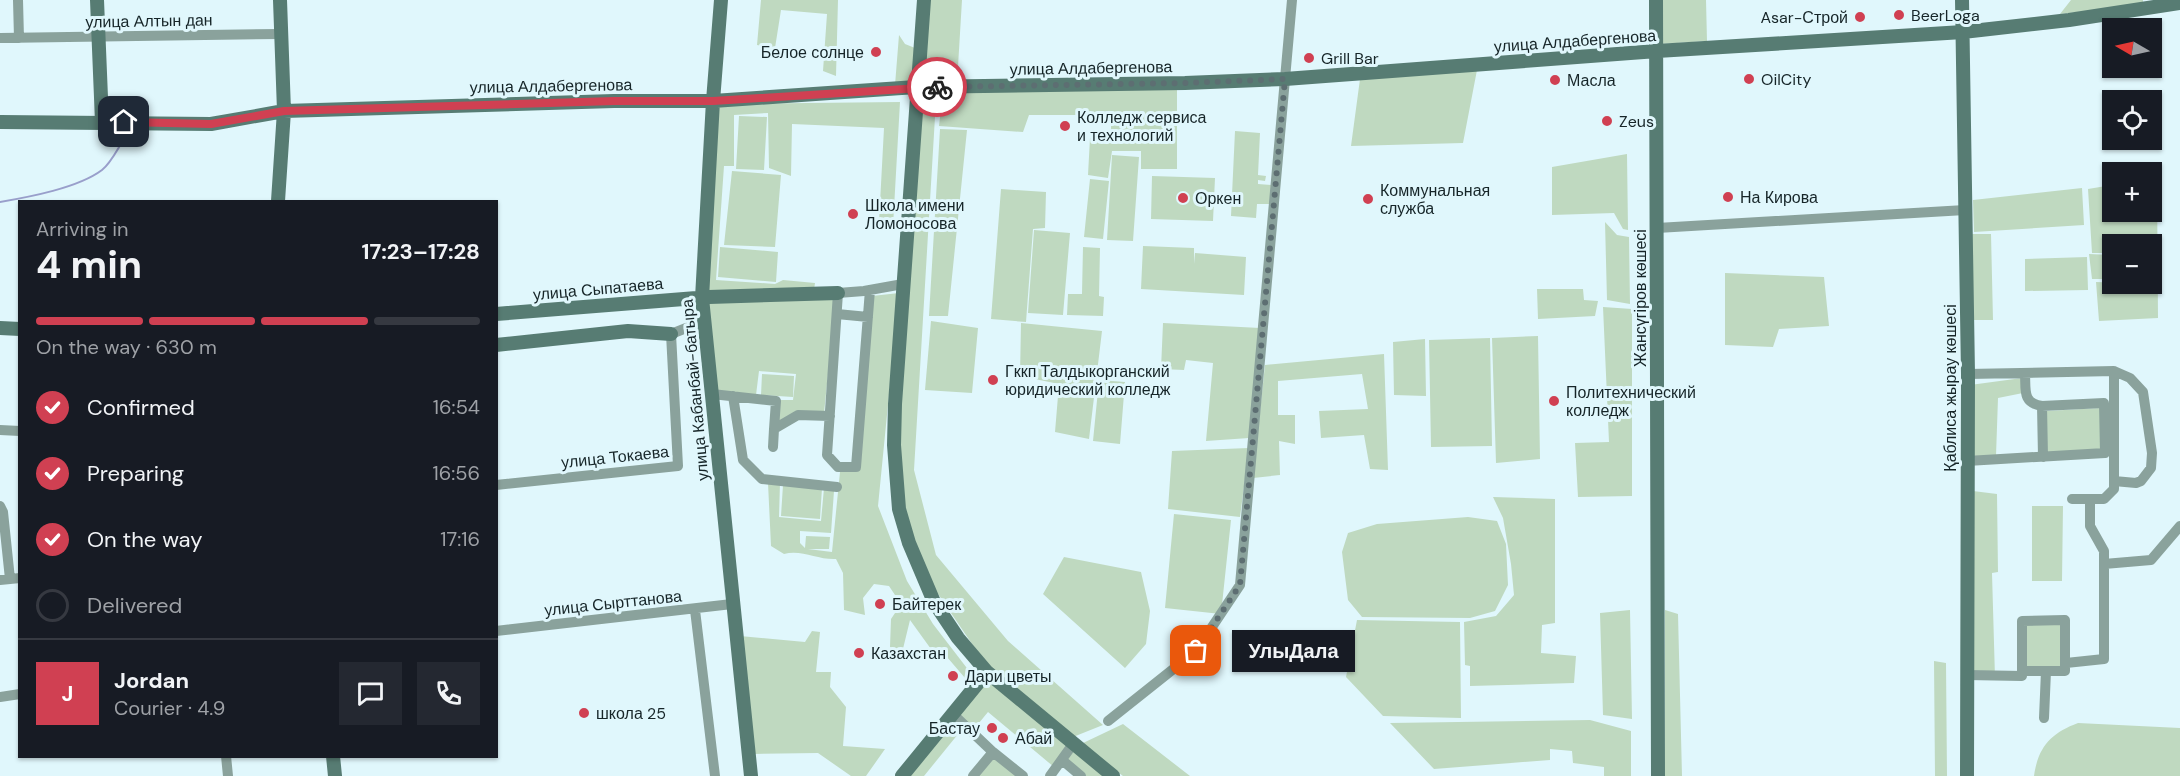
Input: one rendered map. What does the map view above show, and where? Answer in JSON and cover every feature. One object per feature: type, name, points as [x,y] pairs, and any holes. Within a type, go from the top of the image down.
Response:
[{"type":"street","points":[[18,0],[19,38]]},
{"type":"street","points":[[97,0],[102,122]]},
{"type":"street","points":[[278,200],[284,111],[279,0]]},
{"type":"street","name":"улица Кабанбай-батыра","points":[[721,0],[702,298],[750,776]]},
{"type":"street","points":[[924,0],[916,87],[894,445],[899,509],[909,543],[934,602],[958,638],[987,672],[1113,776]]},
{"type":"street","points":[[1108,721],[1196,651],[1240,585],[1292,0]]},
{"type":"street","name":"Жансүгіров көшесі","points":[[1656,0],[1658,776]]},
{"type":"street","name":"Қаблиса жырау көшесі","points":[[1962,0],[1968,375],[1967,776]]},
{"type":"street","name":"улица Алдабергенова","points":[[0,122],[211,124],[284,111],[614,101],[713,101],[916,87],[1185,83],[1285,79],[1657,51],[1963,32],[2068,20],[2180,3]]},
{"type":"street","name":"улица Алтын дан","points":[[0,38],[280,34]]},
{"type":"street","points":[[1656,228],[1965,210]]},
{"type":"street","points":[[870,290],[856,467],[838,466],[827,455],[838,293],[903,284]]},
{"type":"street","name":"улица Сыпатаева","points":[[498,314],[702,298],[838,293]]},
{"type":"street","points":[[837,314],[868,317]]},
{"type":"street","points":[[498,345],[628,332],[671,334],[704,321]]},
{"type":"street","points":[[0,328],[18,329]]},
{"type":"street","name":"улица Токаева","points":[[498,485],[678,466],[671,334]]},
{"type":"street","points":[[1968,375],[2114,371],[2130,378],[2143,392],[2152,453],[2151,468],[2141,482],[2114,481]]},
{"type":"street","points":[[2072,499],[2104,499],[2114,489],[2114,371]]},
{"type":"street","points":[[1967,461],[2105,453],[2104,403],[2035,405],[2026,394],[2025,373]]},
{"type":"street","points":[[712,394],[776,401],[773,447]]},
{"type":"street","points":[[733,396],[743,460],[762,479],[837,487]]},
{"type":"street","points":[[2042,406],[2043,457]]},
{"type":"street","points":[[774,429],[798,415],[830,416]]},
{"type":"street","points":[[0,430],[18,431]]},
{"type":"street","points":[[2066,663],[2104,659],[2104,552],[2090,526],[2090,499]]},
{"type":"street","points":[[0,506],[3,512],[10,579]]},
{"type":"street","points":[[2104,564],[2151,560],[2180,526]]},
{"type":"street","name":"улица Сырттанова","points":[[498,631],[732,604]]},
{"type":"street","points":[[695,610],[715,776]]},
{"type":"street","points":[[1967,675],[2022,675],[2022,671],[2022,621],[2065,620],[2065,671],[2022,671]]},
{"type":"street","points":[[2044,718],[2046,671]]},
{"type":"street","points":[[902,776],[987,672]]},
{"type":"street","points":[[0,697],[18,694]]},
{"type":"street","points":[[953,714],[993,752],[1023,776]]},
{"type":"street","points":[[1050,776],[1073,744]]},
{"type":"street","points":[[973,776],[993,752]]},
{"type":"street","points":[[226,758],[227,776]]},
{"type":"street","points":[[333,758],[335,776]]},
{"type":"street","points":[[1062,760],[1081,776]]},
{"type":"green space","points":[[761,0],[838,0],[836,76],[823,71],[827,14],[781,10],[775,48],[757,45]]},
{"type":"green space","points":[[928,0],[962,0],[957,83],[922,83]]},
{"type":"green space","points":[[1661,0],[1706,0],[1707,41],[1661,44]]},
{"type":"green space","points":[[2071,0],[2143,0],[2143,5],[2060,14]]},
{"type":"green space","points":[[899,35],[905,44],[915,48],[914,85],[895,85]]},
{"type":"green space","points":[[1477,70],[1463,143],[1351,146],[1360,79]]},
{"type":"green space","points":[[1177,88],[1177,169],[1141,169],[1141,151],[1112,151],[1108,178],[1088,175],[1090,138],[1111,136],[1111,115],[1029,115],[1023,132],[939,126],[943,90]]},
{"type":"green space","points":[[921,94],[936,100],[914,470],[936,555],[1008,641],[1103,725],[1073,737],[987,666],[932,585],[903,511],[894,416]]},
{"type":"green space","points":[[900,102],[893,226],[879,222],[884,128],[792,124],[791,176],[769,168],[768,113],[734,115],[734,166],[724,166],[716,280],[775,284],[783,280],[815,283],[814,290],[706,292],[718,104]]},
{"type":"green space","points":[[739,116],[767,117],[764,170],[736,169]]},
{"type":"green space","points":[[940,129],[967,130],[948,316],[929,316]]},
{"type":"green space","name":"Оркен","points":[[1235,131],[1260,133],[1258,175],[1266,176],[1265,181],[1258,180],[1258,184],[1271,185],[1270,204],[1257,204],[1256,218],[1231,216]]},
{"type":"green space","points":[[1627,154],[1628,230],[1623,229],[1614,213],[1552,215],[1552,167]]},
{"type":"green space","points":[[1112,155],[1139,157],[1133,241],[1107,240]]},
{"type":"green space","points":[[732,171],[781,175],[775,247],[724,245]]},
{"type":"green space","name":"Оркен","points":[[1152,176],[1215,178],[1213,221],[1151,219]]},
{"type":"green space","points":[[1090,179],[1109,181],[1103,239],[1084,237]]},
{"type":"green space","points":[[2102,187],[2102,222],[2157,222],[2157,234],[2102,234],[2102,253],[2092,253],[2088,189]]},
{"type":"green space","points":[[2082,188],[2084,225],[1974,232],[1973,200]]},
{"type":"green space","points":[[1001,189],[1046,192],[1045,228],[1033,229],[1026,322],[991,319]]},
{"type":"green space","points":[[1605,222],[1617,235],[1629,237],[1630,304],[1607,300]]},
{"type":"green space","points":[[1034,230],[1070,233],[1063,315],[1028,313]]},
{"type":"green space","points":[[1971,234],[1991,234],[1993,320],[1971,320]]},
{"type":"green space","points":[[1143,246],[1194,248],[1194,264],[1195,253],[1246,257],[1244,295],[1141,289]]},
{"type":"green space","points":[[720,247],[778,252],[776,282],[718,277]]},
{"type":"green space","points":[[1083,247],[1100,248],[1099,296],[1104,297],[1103,316],[1067,315],[1068,294],[1082,294]]},
{"type":"green space","points":[[2089,254],[2102,255],[2102,279],[2092,279]]},
{"type":"green space","points":[[2087,257],[2088,290],[2025,291],[2025,259]]},
{"type":"green space","points":[[1725,273],[1824,277],[1829,326],[1779,329],[1773,347],[1725,345]]},
{"type":"green space","points":[[2096,282],[2102,282],[2102,294],[2158,294],[2158,318],[2099,321]]},
{"type":"green space","points":[[1537,289],[1583,289],[1584,300],[1598,301],[1595,316],[1538,319]]},
{"type":"green space","points":[[899,293],[878,506],[907,581],[933,624],[973,676],[965,678],[947,657],[936,656],[910,620],[901,657],[890,647],[891,619],[897,610],[897,598],[889,586],[874,584],[863,598],[865,615],[844,610],[843,573],[836,559],[797,553],[784,554],[771,546],[768,483],[780,483],[779,517],[821,521],[824,488],[834,491],[831,533],[800,531],[800,543],[805,548],[806,536],[830,537],[829,549],[808,549],[832,552],[840,472],[858,471],[872,296]]},
{"type":"green space","points":[[836,296],[824,413],[778,421],[780,400],[793,400],[796,374],[759,371],[756,395],[714,391],[707,300]]},
{"type":"green space","points":[[1603,307],[1632,309],[1632,496],[1578,497],[1575,443],[1609,442]]},
{"type":"green space","points":[[931,321],[978,328],[972,393],[925,390]]},
{"type":"green space","points":[[1021,323],[1102,331],[1089,439],[1055,432],[1059,384],[1020,376]]},
{"type":"green space","points":[[1163,323],[1260,328],[1249,438],[1206,441],[1213,363],[1186,360],[1184,370],[1161,369]]},
{"type":"green space","points":[[1538,336],[1540,459],[1496,463],[1492,338]]},
{"type":"green space","points":[[1490,338],[1492,446],[1431,447],[1429,340]]},
{"type":"green space","points":[[1425,339],[1426,396],[1394,395],[1393,342]]},
{"type":"green space","points":[[1384,354],[1388,470],[1370,469],[1364,435],[1321,438],[1319,411],[1368,409],[1362,374],[1278,381],[1278,415],[1295,415],[1295,444],[1279,441],[1280,475],[1253,478],[1265,365]]},
{"type":"green space","points":[[762,374],[794,376],[793,397],[761,395]]},
{"type":"green space","points":[[2022,378],[2023,393],[1998,398],[1996,456],[1971,458],[1970,385]]},
{"type":"green space","points":[[1099,380],[1125,382],[1120,444],[1093,441]]},
{"type":"green space","points":[[2100,408],[2100,450],[2047,453],[2047,411]]},
{"type":"green space","points":[[1249,448],[1240,517],[1168,509],[1172,451]]},
{"type":"green space","points":[[783,485],[822,488],[820,519],[781,516]]},
{"type":"green space","points":[[1973,491],[1997,494],[1998,572],[1992,573],[1995,678],[1972,680]]},
{"type":"green space","points":[[1493,497],[1555,499],[1555,623],[1542,625],[1541,653],[1576,656],[1574,683],[1470,686],[1470,666],[1465,665],[1464,622],[1496,616],[1514,595],[1503,518]]},
{"type":"green space","points":[[2032,506],[2063,506],[2062,581],[2032,581]]},
{"type":"green space","points":[[1174,514],[1231,520],[1221,614],[1165,608]]},
{"type":"green space","points":[[1468,517],[1497,521],[1506,544],[1508,585],[1495,611],[1470,618],[1362,617],[1348,600],[1342,552],[1348,533],[1377,524]]},
{"type":"green space","points":[[1064,557],[1141,572],[1150,611],[1146,644],[1125,668],[1043,594]]},
{"type":"green space","points":[[1630,610],[1632,719],[1603,715],[1600,613]]},
{"type":"green space","points":[[1665,610],[1678,614],[1682,776],[1665,776]]},
{"type":"green space","points":[[1357,620],[1460,622],[1461,718],[1383,716],[1346,677]]},
{"type":"green space","points":[[2062,623],[2061,668],[2026,668],[2025,624]]},
{"type":"green space","points":[[812,631],[820,632],[816,672],[831,672],[830,687],[846,707],[843,746],[885,749],[866,776],[851,776],[818,753],[753,754],[740,636],[805,642]]},
{"type":"green space","points":[[1934,661],[1946,663],[1947,776],[1935,776]]},
{"type":"green space","points":[[988,675],[1070,745],[1054,767],[988,712],[974,729],[956,714]]},
{"type":"green space","points":[[954,718],[963,728],[924,776],[905,776]]},
{"type":"green space","points":[[1590,720],[1631,731],[1631,776],[1604,776],[1604,767],[1573,763],[1572,751],[1550,749],[1550,760],[1434,769],[1390,723]]},
{"type":"green space","points":[[2078,723],[2180,728],[2180,776],[2034,776],[2039,757],[2047,742],[2060,731]]},
{"type":"green space","points":[[1123,724],[1190,776],[1123,776],[1081,744]]},
{"type":"green space","points":[[1074,749],[1109,776],[1086,776],[1065,759]]},
{"type":"green space","points":[[993,756],[1018,776],[976,776]]},
{"type":"waterway","points":[[0,202],[53,191],[92,176],[102,170],[124,139]]},
{"type":"way so far","points":[[937,87],[1285,79],[1240,585],[1196,651]]},
{"type":"place","name":"BeerLoga","points":[[1899,15]]},
{"type":"place","name":"Asar-Строй","points":[[1860,17]]},
{"type":"place","name":"Белое солнце","points":[[876,52]]},
{"type":"place","name":"Grill Bar","points":[[1309,58]]},
{"type":"place","name":"OilCity","points":[[1749,79]]},
{"type":"place","name":"Масла","points":[[1555,80]]},
{"type":"place","name":"Zeus","points":[[1607,121]]},
{"type":"place","name":"Колледж сервиса и технологий","points":[[1065,126]]},
{"type":"place","name":"На Кирова","points":[[1728,197]]},
{"type":"place","name":"Оркен","points":[[1183,198]]},
{"type":"place","name":"Коммунальная служба","points":[[1368,199]]},
{"type":"place","name":"Школа имени Ломоносова","points":[[853,214]]},
{"type":"place","name":"Гккп Талдыкорганский юридический колледж","points":[[993,380]]},
{"type":"place","name":"Политехнический колледж","points":[[1554,401]]},
{"type":"place","name":"Байтерек","points":[[880,604]]},
{"type":"place","name":"УлыДала","points":[[1196,651]]},
{"type":"place","name":"Казахстан","points":[[859,653]]},
{"type":"place","name":"Дари цветы","points":[[953,676]]},
{"type":"place","name":"школа 25","points":[[584,713]]},
{"type":"place","name":"Бастау","points":[[992,728]]},
{"type":"place","name":"Абай","points":[[1003,738]]},
{"type":"route","points":[[124,122],[211,124],[284,111],[614,101],[713,101],[892,88],[937,87]]}]
